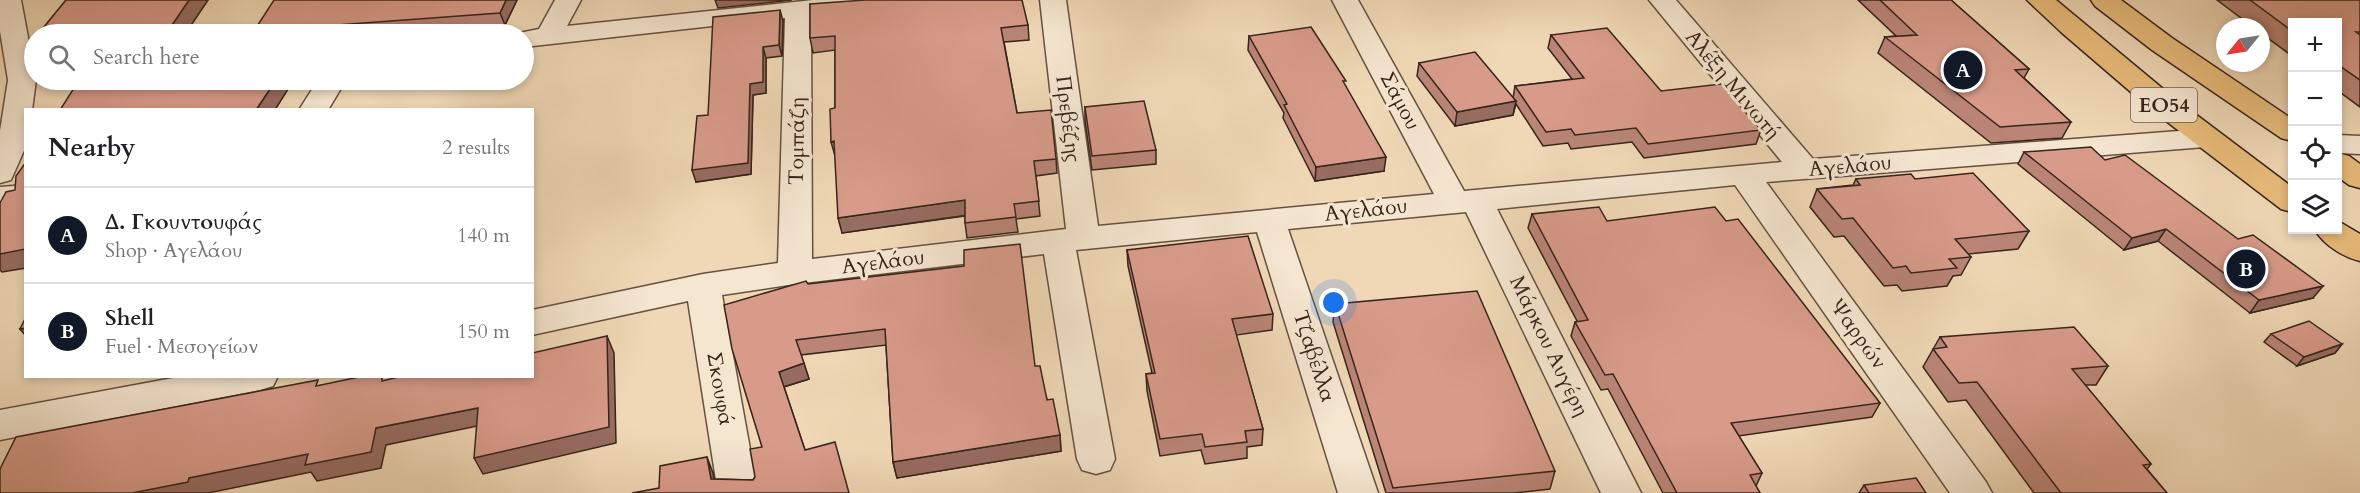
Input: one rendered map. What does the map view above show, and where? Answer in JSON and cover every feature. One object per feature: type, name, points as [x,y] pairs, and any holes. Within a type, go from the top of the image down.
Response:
[{"type":"main road","name":"ΕΟ54","points":[[2040,0],[2108,60],[2205,138],[2288,199]]},
{"type":"main road","name":"ΕΟ54","points":[[2104,0],[2162,44],[2288,128]]},
{"type":"main road","name":"ΕΟ54","points":[[2140,0],[2288,128]]},
{"type":"main road","points":[[2342,166],[2360,178]]},
{"type":"main road","points":[[2337,234],[2360,250]]},
{"type":"street","points":[[0,173],[14,138],[19,70],[8,0]]},
{"type":"street","points":[[536,38],[568,0]]},
{"type":"street","points":[[536,38],[798,9],[919,0]]},
{"type":"street","name":"Πρεβέζης","points":[[1053,0],[1071,240],[1096,459]]},
{"type":"street","name":"Σάμου","points":[[1346,0],[1465,200]]},
{"type":"street","name":"Αλέξη Μινωτή","points":[[1662,0],[1805,169]]},
{"type":"street","name":"Τομπάζη","points":[[795,272],[798,9]]},
{"type":"street","points":[[315,108],[326,90]]},
{"type":"street","name":"Αγελάου","points":[[534,322],[703,286],[795,272],[1071,240],[1465,200],[1805,169],[2205,138]]},
{"type":"street","points":[[2342,144],[2360,145]]},
{"type":"street","name":"Ψαρρών","points":[[1744,175],[1972,493]]},
{"type":"street","points":[[0,197],[24,195]]},
{"type":"street","name":"Μάρκου Αυγέρη","points":[[1465,200],[1621,493]]},
{"type":"street","name":"Τζαβέλλα","points":[[1269,220],[1358,493]]},
{"type":"street","name":"Σκουφά","points":[[703,286],[738,493]]},
{"type":"street","points":[[0,425],[249,378]]},
{"type":"building","points":[[66,0],[189,0],[173,24],[46,24]]},
{"type":"building","points":[[274,0],[506,0],[500,13],[350,24],[259,24]]},
{"type":"building","points":[[865,0],[1022,0],[1028,25],[1001,28],[1017,113],[1051,110],[1056,159],[1034,161],[1039,201],[1014,204],[1016,217],[965,223],[965,200],[838,218],[830,109],[835,108],[835,36],[810,38],[810,4]]},
{"type":"building","points":[[1880,0],[1951,0],[2029,69],[2015,70],[2071,122],[2000,127],[1885,37],[1917,35]]},
{"type":"building","points":[[2250,0],[2360,0],[2360,32],[2356,32],[2360,35],[2360,80],[2342,67],[2342,18],[2288,18],[2288,28]]},
{"type":"building","points":[[780,10],[779,45],[763,47],[763,82],[750,84],[748,163],[692,170],[697,116],[708,115],[713,17]]},
{"type":"building","points":[[1311,27],[1346,81],[1343,81],[1386,157],[1316,167],[1284,105],[1287,104],[1249,36]]},
{"type":"building","points":[[1607,28],[1661,91],[1721,84],[1761,130],[1648,144],[1636,128],[1575,135],[1571,129],[1546,132],[1515,86],[1584,78],[1551,35]]},
{"type":"building","points":[[1475,52],[1516,101],[1457,112],[1419,63]]},
{"type":"building","points":[[73,90],[269,90],[257,108],[61,108]]},
{"type":"building","points":[[1144,101],[1156,150],[1092,156],[1085,107]]},
{"type":"building","points":[[2091,147],[2105,160],[2125,155],[2238,239],[2253,235],[2323,286],[2259,300],[2166,229],[2132,238],[2024,152]]},
{"type":"building","points":[[24,165],[24,249],[0,254],[0,203],[6,192],[15,190],[16,176]]},
{"type":"building","points":[[1973,173],[2029,231],[1955,239],[1971,257],[1949,259],[1957,268],[1911,273],[1906,266],[1893,268],[1853,218],[1842,219],[1817,189],[1860,185],[1856,179],[1911,174],[1915,179]]},
{"type":"building","points":[[1599,207],[1607,221],[1715,207],[1726,221],[1738,219],[1880,403],[1731,423],[1762,473],[1750,475],[1760,493],[1677,493],[1613,374],[1605,375],[1575,322],[1588,320],[1532,214]]},
{"type":"building","points":[[1248,236],[1273,314],[1232,319],[1263,429],[1245,431],[1247,442],[1205,447],[1202,434],[1160,439],[1146,374],[1155,373],[1127,250]]},
{"type":"building","points":[[1020,244],[1035,366],[1040,366],[1047,400],[1053,399],[1060,435],[893,462],[885,329],[796,340],[804,363],[779,372],[805,450],[835,442],[849,493],[632,493],[659,488],[660,466],[707,457],[711,479],[753,480],[755,477],[750,449],[762,447],[732,349],[724,305],[806,281],[808,284],[964,266],[964,250]]},
{"type":"building","points":[[1477,291],[1555,471],[1393,488],[1335,304]]},
{"type":"building","points":[[2309,321],[2342,344],[2304,357],[2271,334]]},
{"type":"building","points":[[2074,327],[2108,366],[2072,369],[2151,464],[2143,465],[2167,493],[2061,493],[1977,382],[1959,383],[1933,349],[1947,347],[1940,337]]},
{"type":"building","points":[[607,336],[609,427],[474,458],[478,408],[376,428],[371,452],[305,465],[308,454],[189,478],[188,482],[132,493],[0,493],[0,469],[16,437],[318,380],[316,386],[354,378],[382,378],[382,381],[394,378],[534,378],[534,353]]},
{"type":"building","points":[[1916,478],[1926,493],[1869,493],[1864,485]]},
{"type":"place","name":"Δ. Γκουντουφάς","points":[[1963,70]]},
{"type":"place","name":"Shell","points":[[2246,269]]}]
